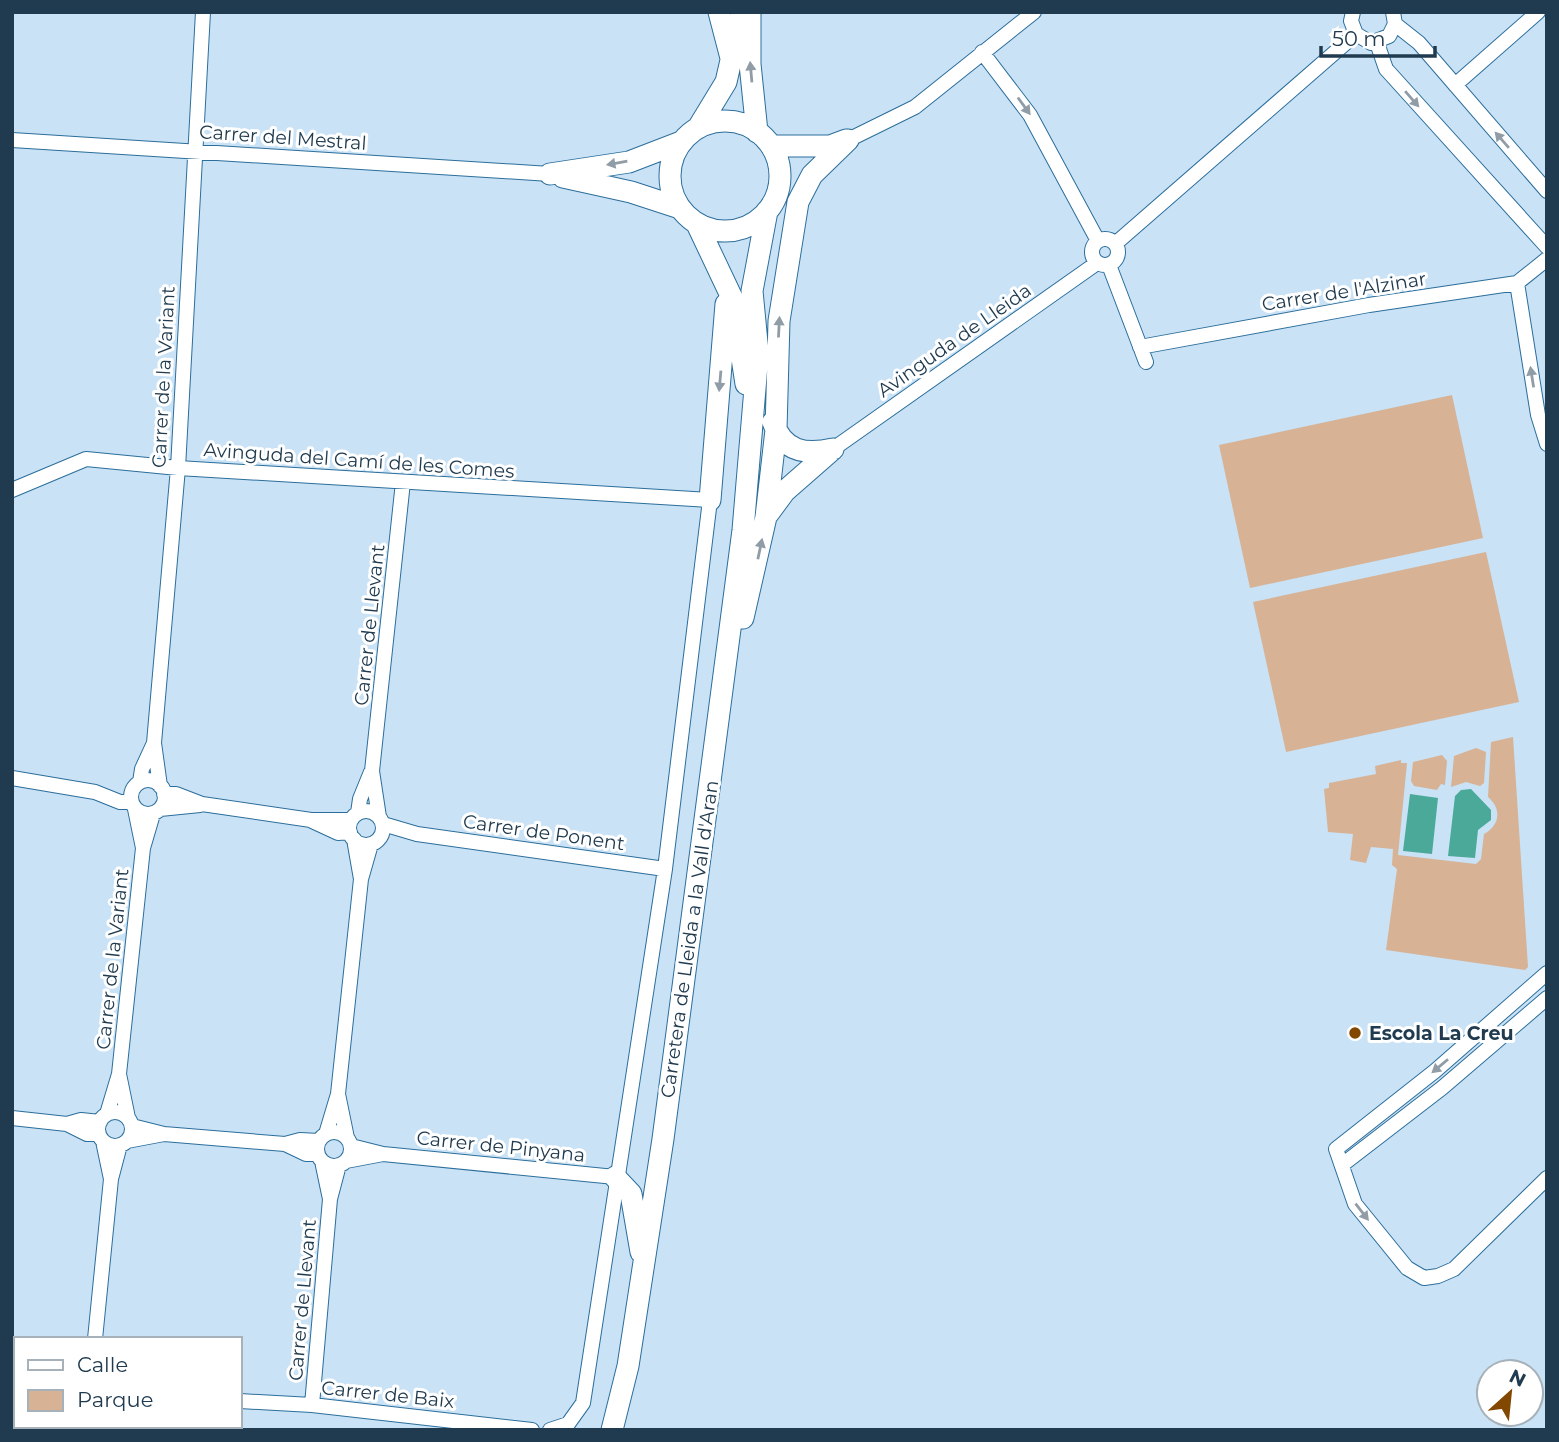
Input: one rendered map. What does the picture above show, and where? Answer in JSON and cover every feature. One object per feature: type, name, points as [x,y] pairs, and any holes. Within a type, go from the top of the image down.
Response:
[{"type":"main road","points":[[719,12],[731,58]]},
{"type":"main road","points":[[551,174],[629,162],[681,142],[698,128],[726,82],[742,12]]},
{"type":"main road","points":[[750,12],[750,65],[764,139],[779,165],[779,186],[767,211],[752,290],[758,353],[767,402],[776,430],[790,447],[802,453],[833,449]]},
{"type":"main road","points":[[698,128],[728,121],[764,139],[839,143]]},
{"type":"main road","points":[[681,142],[673,157],[670,175],[672,192],[680,208],[697,224],[728,288],[736,314],[743,360],[751,446]]},
{"type":"main road","points":[[779,186],[839,143]]},
{"type":"main road","points":[[720,710],[762,547],[776,430],[779,321],[798,202],[812,175],[839,143]]},
{"type":"main road","points":[[551,174],[631,192],[680,208]]},
{"type":"main road","points":[[697,224],[719,231],[734,230],[749,225],[767,211]]},
{"type":"main road","points":[[710,500],[728,288]]},
{"type":"main road","points":[[751,446],[758,353]]},
{"type":"main road","name":"Carretera de Lleida a la Vall d'Aran","points":[[612,1430],[628,1366],[644,1267],[720,710],[751,446]]},
{"type":"main road","points":[[766,517],[785,491],[833,449]]},
{"type":"main road","points":[[615,1177],[631,1194],[644,1267]]},
{"type":"street","name":"Carrer de la Variant","points":[[111,1179],[102,1127],[119,1074],[144,848],[162,790],[154,743],[178,468],[203,12]]},
{"type":"street","points":[[839,143],[915,107],[1034,12]]},
{"type":"street","points":[[1353,12],[1351,21],[1356,34],[1365,41],[1377,43],[1389,36],[1394,18],[1419,43],[1547,191]]},
{"type":"street","points":[[1455,85],[1538,12]]},
{"type":"street","points":[[1115,244],[1356,34]]},
{"type":"street","points":[[1377,43],[1386,69],[1547,247]]},
{"type":"street","points":[[982,52],[1030,115],[1098,241]]},
{"type":"street","name":"Carrer del Mestral","points":[[12,139],[551,174]]},
{"type":"street","points":[[1103,264],[1118,256],[1115,244],[1105,239],[1098,241],[1092,251],[1103,264],[1146,362]]},
{"type":"street","points":[[1547,259],[1517,283],[1538,415],[1547,444]]},
{"type":"street","name":"Avinguda de Lleida","points":[[833,449],[1103,264]]},
{"type":"street","name":"Carrer de l'Alzinar","points":[[1140,347],[1369,305],[1517,283]]},
{"type":"street","name":"Avinguda del Camí de les Comes","points":[[12,490],[86,458],[178,468],[710,500]]},
{"type":"street","name":"Carrer de Llevant","points":[[361,878],[381,820],[372,771],[403,482]]},
{"type":"street","points":[[550,1430],[568,1424],[583,1402],[615,1177],[665,869],[710,500]]},
{"type":"street","name":"Carrer de la Variant","points":[[144,848],[135,796],[142,769],[154,743]]},
{"type":"street","name":"Carrer de Llevant","points":[[330,1199],[321,1147],[338,1094],[361,878],[353,826],[360,799],[372,771]]},
{"type":"street","points":[[12,778],[135,796],[151,781],[162,790],[202,804],[353,826],[362,844],[375,842]]},
{"type":"street","points":[[135,796],[144,814],[202,804]]},
{"type":"street","name":"Carrer de Ponent","points":[[353,826],[369,811],[381,820],[417,834],[665,869]]},
{"type":"street","name":"Carrer de Ponent","points":[[375,842],[417,834]]},
{"type":"street","points":[[1547,973],[1435,1071],[1336,1149],[1355,1204],[1407,1268],[1424,1278],[1438,1276],[1454,1269],[1547,1178]]},
{"type":"street","points":[[1342,1165],[1442,1088],[1545,1002],[1531,988]]},
{"type":"street","name":"Carrer de la Variant","points":[[95,1337],[111,1179],[130,1122],[119,1074]]},
{"type":"street","name":"Carrer de Llevant","points":[[312,1405],[330,1199],[349,1142],[338,1094]]},
{"type":"street","points":[[12,1118],[66,1124],[87,1134],[102,1127],[118,1113],[130,1122],[164,1134],[285,1144],[300,1140],[321,1147],[330,1166],[342,1163]]},
{"type":"street","points":[[102,1127],[111,1146],[164,1134]]},
{"type":"street","name":"Carrer de Pinyana","points":[[321,1147],[337,1132],[349,1142],[383,1154],[615,1177]]},
{"type":"street","name":"Carrer de Pinyana","points":[[342,1163],[383,1154]]},
{"type":"street","name":"Carrer de Baix","points":[[242,1401],[312,1405],[532,1430]]},
{"type":"green space","points":[[1452,395],[1483,538],[1250,588],[1219,445]]},
{"type":"green space","points":[[1486,552],[1519,702],[1286,752],[1253,602]]},
{"type":"green space","points":[[1513,737],[1528,967],[1525,970],[1386,950],[1397,869],[1392,865],[1393,849],[1371,847],[1366,863],[1350,860],[1353,834],[1328,832],[1324,789],[1329,788],[1329,783],[1376,774],[1375,766],[1401,760],[1401,763],[1407,763],[1398,855],[1476,864],[1481,859],[1484,834],[1493,826],[1497,817],[1496,807],[1488,797],[1491,742]]},
{"type":"green space","points":[[1476,748],[1486,752],[1484,783],[1480,786],[1466,782],[1451,787],[1454,756]]},
{"type":"green space","points":[[1442,755],[1447,761],[1445,785],[1441,784],[1437,790],[1414,786],[1411,781],[1413,762]]},
{"type":"shaded area","points":[[1471,789],[1491,810],[1491,820],[1478,830],[1475,858],[1448,856],[1455,796],[1461,790]]},
{"type":"shaded area","points":[[1410,794],[1438,798],[1432,854],[1403,851]]},
{"type":"place","name":"Escola La Creu","points":[[1355,1033]]}]
